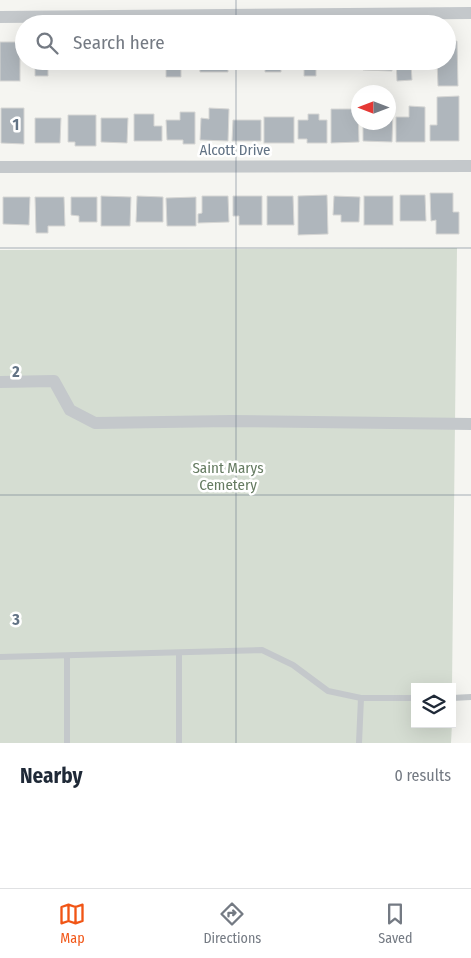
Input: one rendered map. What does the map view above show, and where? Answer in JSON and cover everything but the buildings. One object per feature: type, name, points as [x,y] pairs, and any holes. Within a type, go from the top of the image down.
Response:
[{"type":"street","points":[[188,15],[471,12]]},
{"type":"street","points":[[0,17],[15,17]]},
{"type":"street","name":"Alcott Drive","points":[[0,167],[471,166]]},
{"type":"street","points":[[0,382],[54,381],[70,410],[95,423],[231,421],[471,424]]},
{"type":"lane","points":[[0,657],[262,650],[293,665],[328,691],[361,698],[411,698]]},
{"type":"lane","points":[[179,653],[179,743]]},
{"type":"lane","points":[[67,656],[67,743]]},
{"type":"lane","points":[[456,698],[471,697]]},
{"type":"lane","points":[[359,743],[361,698]]},
{"type":"green space","name":"Saint Marys Cemetery","points":[[457,248],[452,683],[411,683],[411,728],[452,728],[451,743],[0,743],[0,250]]}]
